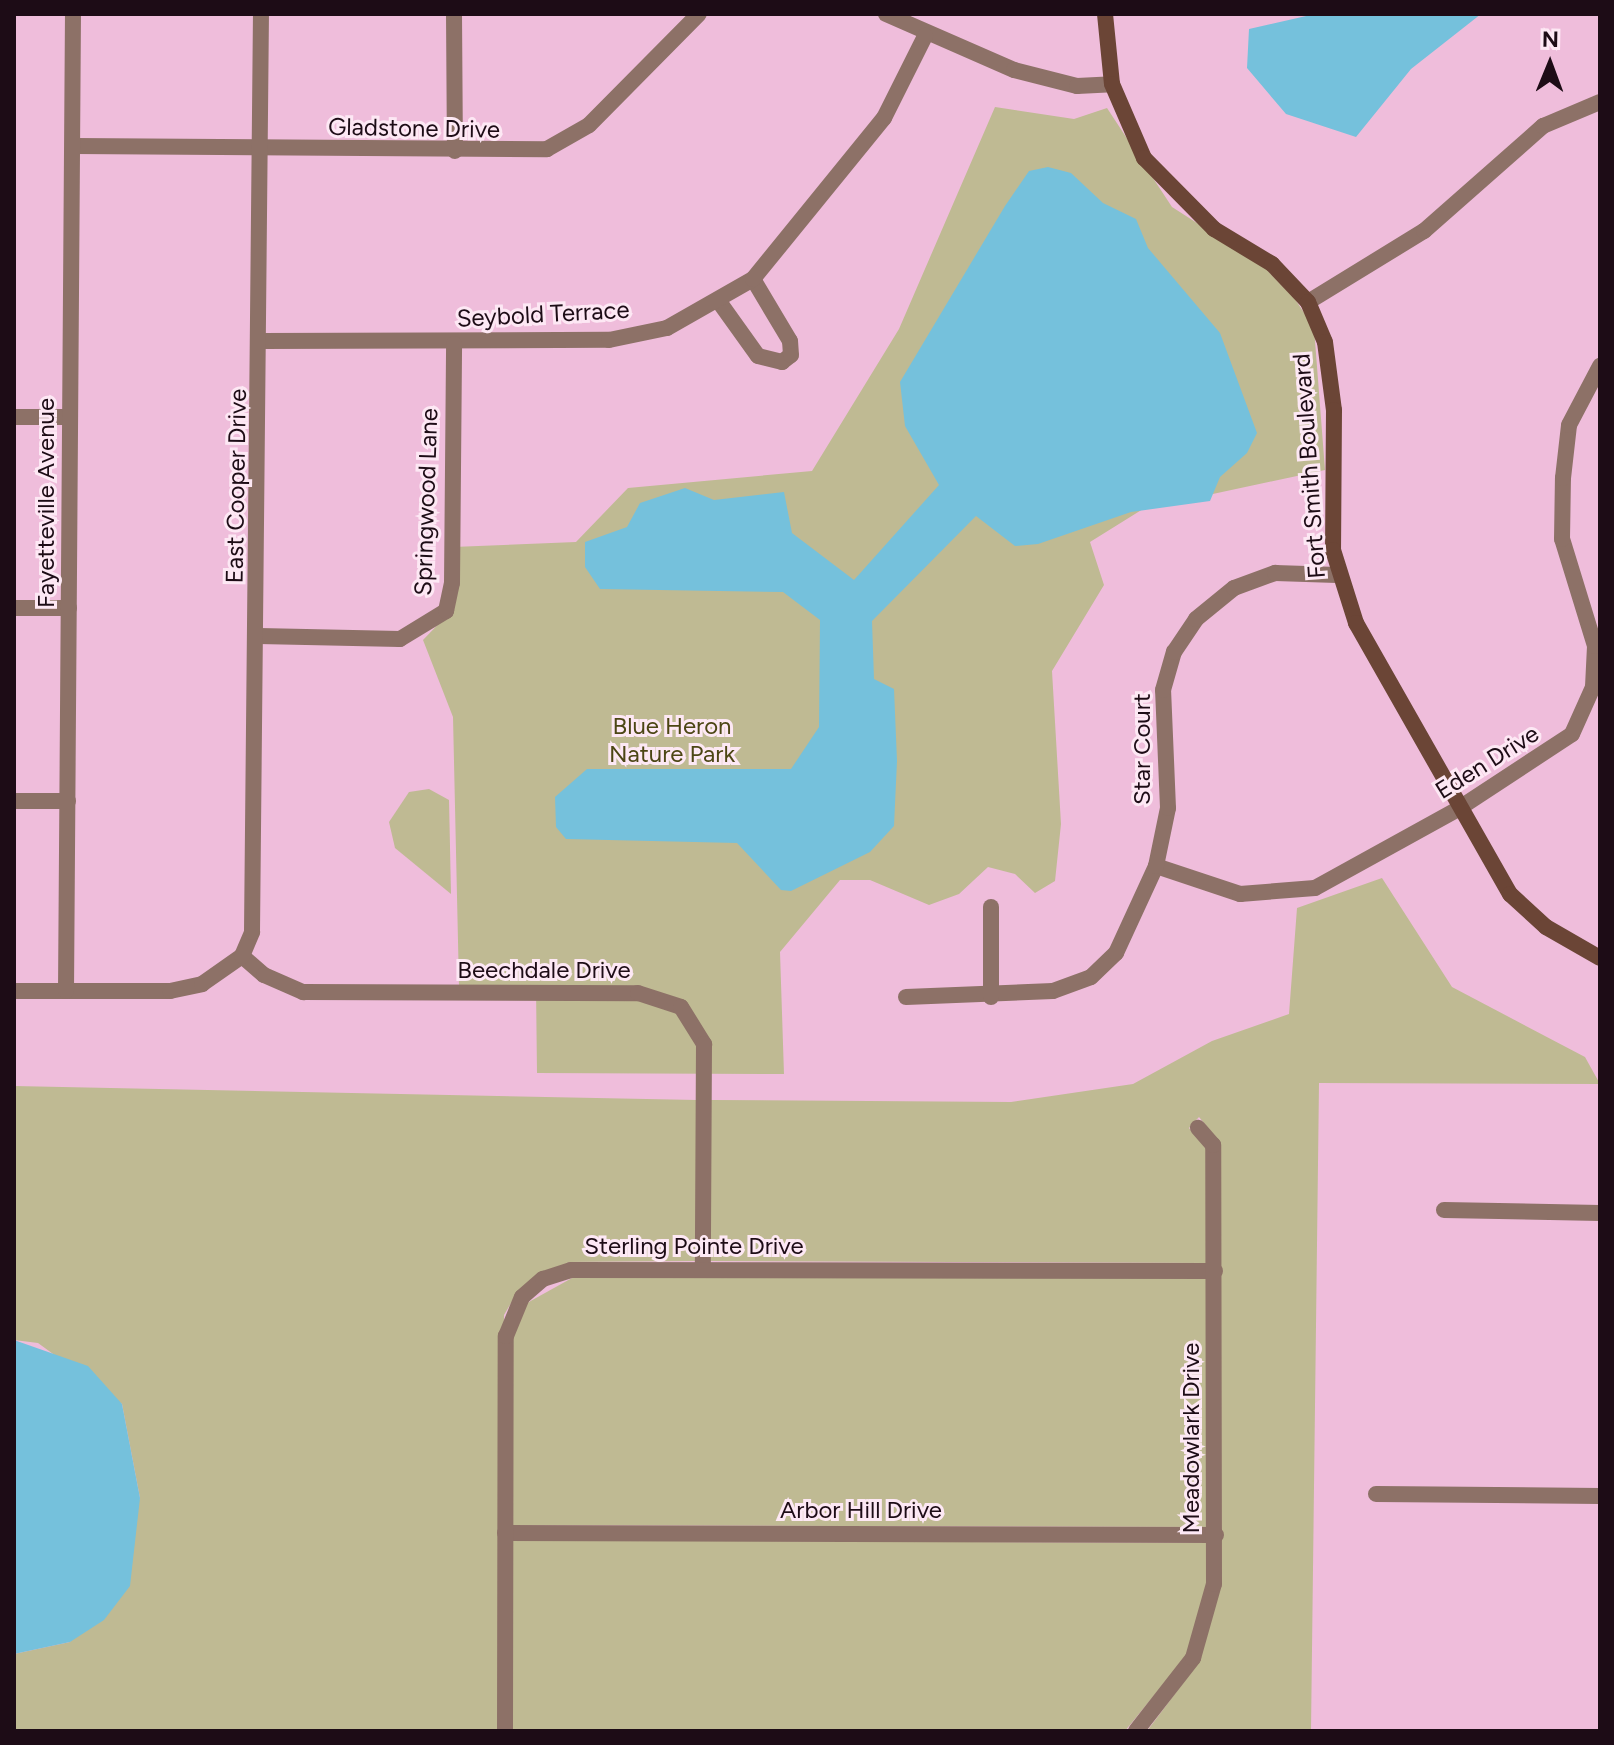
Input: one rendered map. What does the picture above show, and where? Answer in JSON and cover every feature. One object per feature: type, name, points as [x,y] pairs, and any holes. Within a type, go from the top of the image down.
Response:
[{"type":"street","name":"Fayetteville Avenue","points":[[66,991],[75,146],[73,14]]},
{"type":"street","name":"East Cooper Drive","points":[[242,956],[256,914],[262,341],[261,14]]},
{"type":"street","points":[[454,14],[455,151]]},
{"type":"street","name":"Gladstone Drive","points":[[75,146],[517,154],[570,139],[699,14]]},
{"type":"street","points":[[886,14],[925,36],[1014,70],[1077,86],[1112,84]]},
{"type":"street","name":"Fort Smith Boulevard","points":[[1105,14],[1112,84],[1121,115],[1170,192],[1272,264],[1308,302],[1332,387],[1337,575],[1458,809],[1526,911],[1600,958]]},
{"type":"street","name":"Seybold Terrace","points":[[262,341],[454,344],[609,340],[667,328],[720,303],[753,279],[884,118],[925,36]]},
{"type":"street","points":[[1308,302],[1424,231],[1543,126],[1600,102]]},
{"type":"street","points":[[720,303],[758,356],[782,362],[791,355],[790,341],[753,279]]},
{"type":"street","name":"Springwood Lane","points":[[259,636],[400,639],[446,611],[452,583],[454,344]]},
{"type":"street","name":"Eden Drive","points":[[1156,866],[1240,894],[1275,897],[1315,888],[1458,809],[1572,734],[1597,687],[1597,647],[1562,539],[1562,508],[1569,425],[1600,366]]},
{"type":"street","points":[[14,417],[70,417]]},
{"type":"street","name":"Star Court","points":[[906,997],[991,997],[1053,991],[1091,977],[1136,920],[1156,866],[1168,808],[1163,690],[1174,652],[1196,619],[1234,588],[1275,573],[1337,575]]},
{"type":"street","points":[[14,608],[69,608]]},
{"type":"street","points":[[14,801],[68,801]]},
{"type":"street","points":[[991,907],[991,997]]},
{"type":"street","points":[[14,991],[170,991],[226,972],[242,956]]},
{"type":"street","name":"Beechdale Drive","points":[[242,956],[264,975],[303,992],[638,993],[681,1007],[704,1044],[703,1269]]},
{"type":"street","name":"Meadowlark Drive","points":[[1136,1731],[1193,1658],[1214,1584],[1213,1145],[1198,1128]]},
{"type":"street","points":[[1444,1210],[1600,1213]]},
{"type":"street","name":"Sterling Pointe Drive","points":[[505,1731],[506,1336],[522,1297],[571,1270],[1215,1271]]},
{"type":"street","points":[[1376,1494],[1600,1496]]},
{"type":"street","name":"Arbor Hill Drive","points":[[505,1533],[1216,1535]]},
{"type":"green space","name":"Blue Heron Nature Park","points":[[995,107],[1074,119],[1107,108],[1172,207],[1261,264],[1295,299],[1314,328],[1325,470],[1143,509],[1090,542],[1104,585],[1052,671],[1061,824],[1055,881],[1035,893],[1015,874],[988,867],[959,894],[929,905],[870,880],[840,880],[780,952],[784,1074],[537,1073],[536,987],[459,986],[453,717],[423,640],[450,612],[453,547],[576,542],[628,488],[812,471],[899,329]]},
{"type":"green space","points":[[429,789],[449,800],[451,894],[395,848],[389,822],[409,792]]},
{"type":"green space","points":[[1382,878],[1452,987],[1585,1057],[1600,1084],[1319,1083],[1311,1731],[1147,1731],[1198,1663],[1220,1585],[1218,1140],[1199,1117],[1189,1128],[1206,1148],[1208,1263],[710,1261],[711,1100],[1011,1102],[1133,1084],[1212,1041],[1289,1014],[1297,908]]},
{"type":"green space","points":[[14,1086],[697,1100],[697,1261],[569,1262],[518,1291],[504,1315],[498,1731],[14,1731],[14,1654],[70,1642],[140,1498],[122,1404],[38,1343],[14,1340]]},
{"type":"green space","points":[[572,1278],[1209,1278],[1209,1527],[512,1525],[513,1337],[527,1303]]},
{"type":"green space","points":[[512,1540],[1209,1543],[1207,1582],[1187,1655],[1125,1731],[512,1731]]},
{"type":"water","points":[[1315,14],[1481,14],[1411,69],[1356,137],[1286,114],[1247,68],[1249,29]]},
{"type":"water","points":[[1048,167],[1071,173],[1103,203],[1136,219],[1148,248],[1220,333],[1257,433],[1247,453],[1220,477],[1210,501],[1131,512],[1038,544],[1015,546],[976,516],[872,621],[874,679],[894,689],[897,761],[894,826],[870,852],[791,891],[781,890],[737,843],[566,839],[556,827],[555,797],[587,769],[791,769],[819,727],[820,620],[783,592],[600,589],[585,567],[585,542],[627,527],[640,503],[685,488],[714,500],[784,492],[792,533],[854,580],[939,485],[905,426],[900,382],[1029,171]]},
{"type":"water","points":[[14,1340],[88,1366],[122,1404],[140,1498],[130,1586],[104,1620],[70,1642],[14,1654]]}]
